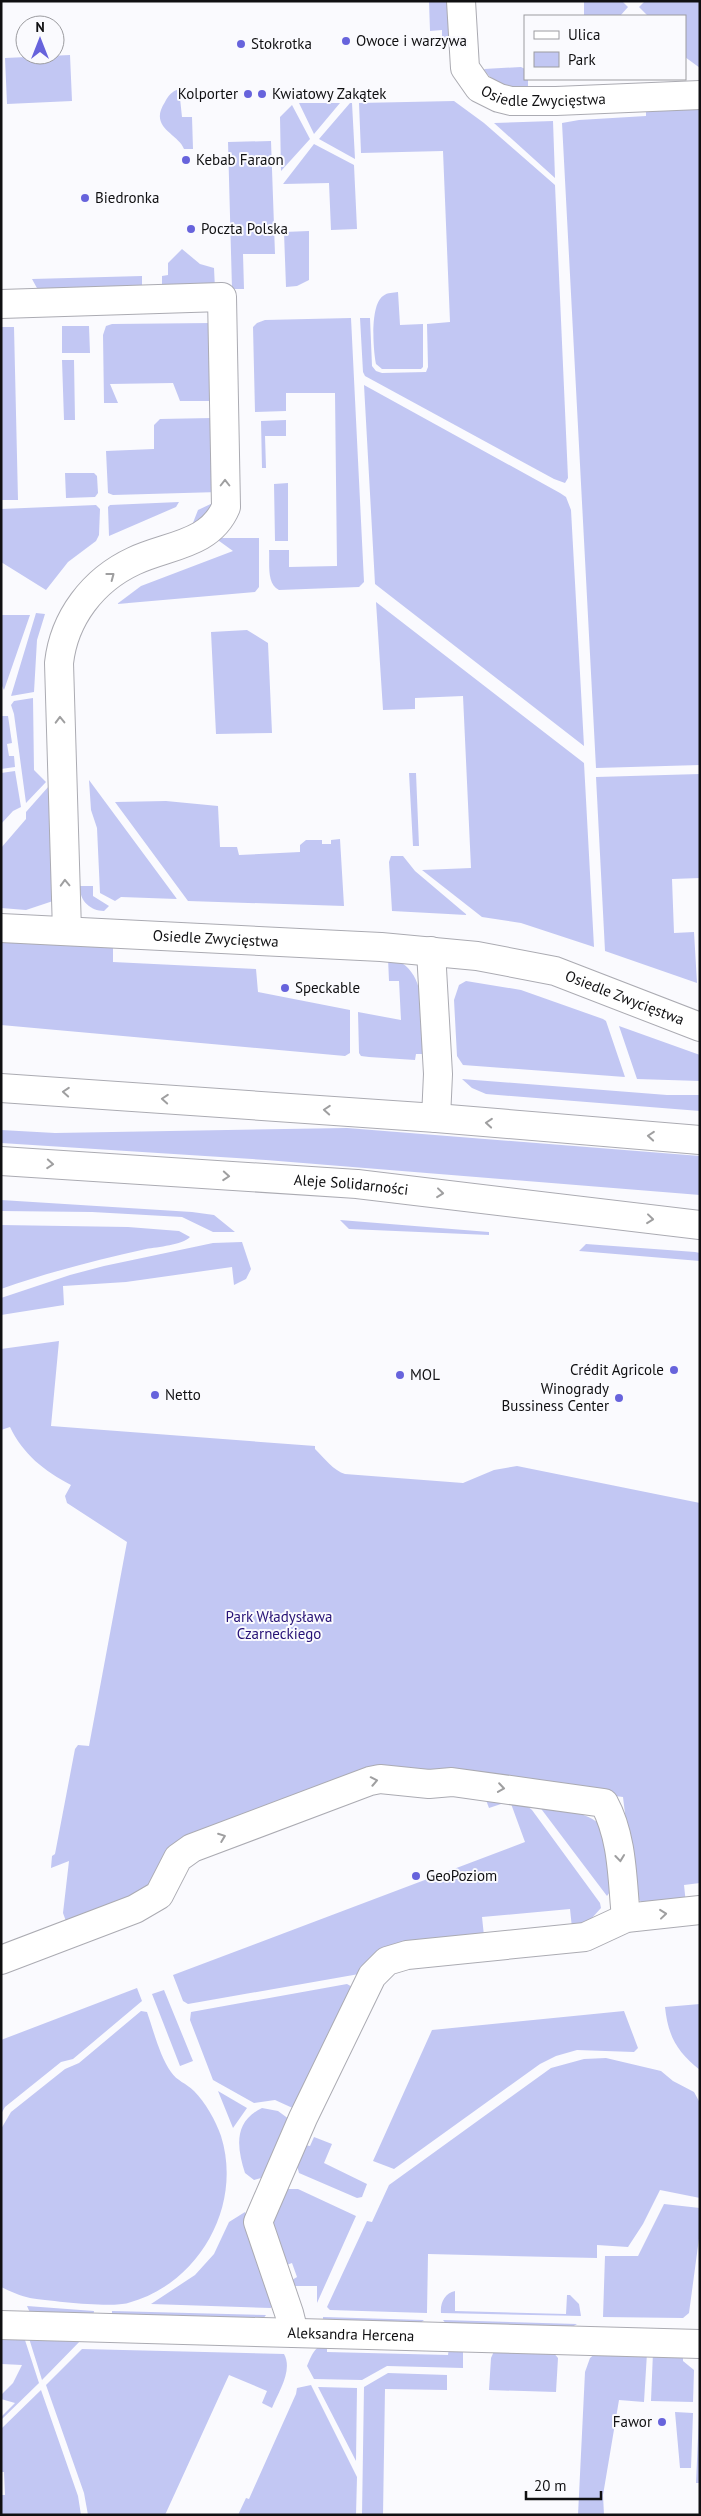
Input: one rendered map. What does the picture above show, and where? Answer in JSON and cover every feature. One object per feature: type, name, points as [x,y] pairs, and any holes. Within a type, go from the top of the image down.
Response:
[{"type":"street","name":"Osiedle Zwycięstwa","points":[[461,1],[465,68],[479,88],[499,98],[511,101],[556,101],[700,95]]},
{"type":"street","points":[[1,304],[222,297],[226,507],[221,519],[204,534],[134,561],[110,576],[86,598],[63,636],[59,663],[66,931]]},
{"type":"street","name":"Osiedle Zwycięstwa","points":[[1,928],[431,951],[513,961],[555,971],[700,1027]]},
{"type":"street","points":[[431,951],[438,1074],[436,1118]]},
{"type":"street","points":[[1,1088],[436,1118],[700,1140]]},
{"type":"street","name":"Aleje Solidarności","points":[[1,1161],[358,1184],[700,1225]]},
{"type":"street","points":[[1,1960],[135,1909],[159,1894],[178,1858],[192,1848],[370,1781],[380,1779],[429,1784],[452,1782],[604,1803],[614,1820],[618,1838],[626,1918]]},
{"type":"street","points":[[294,2333],[289,2312],[258,2222],[303,2118],[372,1976],[387,1961],[407,1955],[585,1937],[626,1918],[700,1910]]},
{"type":"street","name":"Aleksandra Hercena","points":[[1,2325],[700,2344]]},
{"type":"green space","points":[[429,1],[449,1],[450,38],[442,38],[442,30],[430,31]]},
{"type":"green space","points":[[584,1],[622,1],[628,7],[621,15],[584,15]]},
{"type":"green space","points":[[645,1],[700,1],[700,68],[686,58],[686,15],[647,15],[639,7]]},
{"type":"green space","points":[[65,55],[70,55],[72,101],[7,104],[5,58],[15,58],[15,65],[65,65]]},
{"type":"green space","points":[[521,67],[524,68],[524,80],[528,80],[528,87],[516,87],[497,82],[484,69]]},
{"type":"green space","points":[[179,89],[182,117],[192,117],[193,149],[184,149],[181,143],[162,124],[160,118],[167,98],[172,92]]},
{"type":"green space","points":[[454,101],[484,123],[555,185],[568,478],[565,483],[554,479],[365,376],[363,372],[360,318],[370,318],[372,366],[376,371],[382,373],[426,372],[428,367],[427,324],[450,322],[443,151],[361,153],[359,103]]},
{"type":"green space","points":[[299,103],[340,103],[314,134]]},
{"type":"green space","points":[[352,103],[355,159],[319,139]]},
{"type":"green space","points":[[292,105],[310,139],[281,171],[280,117]]},
{"type":"green space","points":[[700,106],[700,765],[596,768],[562,123],[579,120],[646,116],[646,109]]},
{"type":"green space","points":[[553,121],[555,178],[494,123]]},
{"type":"green space","points":[[271,141],[275,254],[243,254],[244,289],[232,289],[228,142]]},
{"type":"green space","points":[[314,144],[354,165],[357,229],[331,230],[329,183],[283,184]]},
{"type":"green space","points":[[309,231],[309,280],[297,286],[286,287],[284,232]]},
{"type":"green space","points":[[182,249],[200,264],[214,268],[215,289],[162,290],[162,276],[168,275],[168,263]]},
{"type":"green space","points":[[142,276],[142,292],[38,290],[32,279]]},
{"type":"green space","points":[[398,292],[400,325],[423,324],[423,367],[421,369],[382,369],[376,364],[373,338],[376,308],[383,296]]},
{"type":"green space","points":[[351,318],[364,582],[359,587],[279,590],[270,578],[269,550],[289,550],[289,567],[337,566],[335,393],[286,393],[286,411],[255,412],[253,327],[265,320]]},
{"type":"green space","points":[[211,323],[215,401],[180,401],[173,383],[110,384],[118,403],[104,403],[103,335],[106,326],[112,324]]},
{"type":"green space","points":[[62,326],[89,326],[90,353],[62,353]]},
{"type":"green space","points":[[1,327],[14,327],[18,500],[1,500]]},
{"type":"green space","points":[[62,360],[74,360],[75,420],[64,420]]},
{"type":"green space","points":[[364,385],[566,497],[571,510],[584,746],[375,584]]},
{"type":"green space","points":[[212,418],[219,492],[113,495],[108,493],[106,451],[154,449],[154,425],[160,419]]},
{"type":"green space","points":[[286,420],[286,436],[265,436],[266,468],[262,468],[261,421]]},
{"type":"green space","points":[[65,473],[94,473],[97,476],[98,493],[95,497],[66,498]]},
{"type":"green space","points":[[288,483],[288,541],[275,541],[274,484]]},
{"type":"green space","points":[[217,501],[189,533],[198,510]]},
{"type":"green space","points":[[179,502],[176,507],[109,536],[108,507],[110,505]]},
{"type":"green space","points":[[96,505],[100,509],[99,535],[96,541],[68,562],[46,590],[1,562],[1,509]]},
{"type":"green space","points":[[215,538],[259,538],[259,587],[255,592],[117,604],[141,586],[233,551]]},
{"type":"green space","points":[[376,602],[584,763],[594,947],[521,923],[482,917],[422,870],[471,868],[463,696],[415,698],[415,709],[383,710]]},
{"type":"green space","points":[[36,613],[45,614],[37,640],[34,692],[11,696]]},
{"type":"green space","points":[[1,615],[30,615],[4,690],[1,684]]},
{"type":"green space","points":[[247,630],[268,643],[272,733],[216,734],[211,632]]},
{"type":"green space","points":[[33,698],[34,770],[46,782],[26,803],[14,714],[11,705],[14,701]]},
{"type":"green space","points":[[1,716],[8,716],[12,743],[7,744],[9,756],[14,756],[15,767],[1,769]]},
{"type":"green space","points":[[15,771],[21,807],[13,811],[1,824],[1,773]]},
{"type":"green space","points":[[409,773],[416,773],[419,846],[413,846]]},
{"type":"green space","points":[[700,774],[700,878],[672,879],[674,933],[694,932],[697,983],[605,951],[596,777]]},
{"type":"green space","points":[[89,780],[177,899],[121,897],[115,901],[100,893],[97,828],[91,810]]},
{"type":"green space","points":[[49,786],[56,900],[26,910],[1,908],[1,848],[26,819],[26,812]]},
{"type":"green space","points":[[166,801],[218,806],[220,847],[237,847],[239,855],[300,852],[300,845],[306,840],[322,840],[322,844],[331,844],[331,840],[340,839],[344,906],[188,901],[115,802]]},
{"type":"green space","points":[[391,856],[403,856],[415,871],[467,915],[392,911],[389,862]]},
{"type":"green space","points":[[80,886],[93,886],[93,896],[109,906],[104,911],[90,907],[81,896]]},
{"type":"green space","points":[[1,938],[113,944],[113,962],[256,969],[258,992],[350,1010],[350,1053],[345,1056],[1,1025]]},
{"type":"green space","points":[[388,958],[402,963],[411,972],[421,997],[423,1054],[416,1054],[415,1060],[361,1056],[359,1053],[358,1012],[401,1020],[399,981],[389,981]]},
{"type":"green space","points":[[466,981],[521,990],[603,1019],[606,1021],[625,1077],[463,1065],[457,1056],[454,1000],[459,985]]},
{"type":"green space","points":[[619,1026],[700,1055],[700,1081],[637,1079]]},
{"type":"green space","points":[[462,1079],[667,1095],[700,1095],[700,1111],[486,1094],[472,1088]]},
{"type":"green space","points":[[347,1128],[700,1156],[700,1195],[266,1160],[1,1143],[1,1130],[55,1133]]},
{"type":"green space","points":[[1,1200],[214,1215],[235,1232],[213,1232],[182,1217],[92,1212],[1,1211]]},
{"type":"green space","points":[[340,1220],[489,1232],[489,1235],[349,1229]]},
{"type":"green space","points":[[1,1225],[128,1227],[179,1231],[190,1237],[176,1244],[91,1262],[1,1289]]},
{"type":"green space","points":[[242,1242],[251,1269],[246,1279],[234,1285],[232,1267],[126,1282],[63,1286],[64,1305],[1,1315],[1,1298],[70,1275],[213,1243]]},
{"type":"green space","points":[[586,1244],[695,1252],[700,1253],[700,1261],[579,1251]]},
{"type":"green space","name":"Park Władysława Czarneckiego","points":[[59,1341],[51,1426],[315,1446],[315,1449],[329,1464],[345,1474],[463,1483],[494,1470],[517,1466],[700,1503],[700,1883],[684,1885],[686,1904],[647,1906],[635,1897],[623,1797],[375,1765],[181,1838],[171,1849],[151,1888],[67,1924],[63,1913],[69,1861],[51,1868],[52,1856],[55,1854],[75,1749],[78,1745],[89,1746],[127,1542],[67,1503],[65,1496],[71,1485],[35,1461],[15,1437],[10,1427],[1,1430],[1,1349]]},
{"type":"green space","points":[[491,1795],[513,1799],[532,1810],[600,1903],[601,1908],[591,1919],[572,1928],[570,1909],[482,1917],[484,1936],[391,1947],[377,1953],[359,1974],[188,2004],[183,2001],[173,1975],[525,1842],[510,1801],[489,1808],[486,1800]]},
{"type":"green space","points":[[539,1806],[575,1812],[599,1824],[603,1830],[606,1843],[612,1889],[607,1896]]},
{"type":"green space","points":[[347,1984],[354,1988],[297,2110],[275,2100],[254,2103],[213,2080],[190,2020],[191,2012]]},
{"type":"green space","points":[[137,1988],[142,2001],[73,2059],[61,2062],[5,2107],[1,2114],[1,2040]]},
{"type":"green space","points":[[164,1990],[193,2061],[180,2066],[152,1994]]},
{"type":"green space","points":[[700,2004],[700,2070],[685,2057],[675,2043],[668,2027],[665,2007]]},
{"type":"green space","points":[[141,2011],[147,2012],[167,2066],[176,2078],[194,2091],[202,2101],[213,2118],[221,2136],[226,2162],[226,2189],[220,2215],[209,2239],[194,2260],[176,2279],[153,2293],[128,2303],[108,2305],[30,2298],[1,2287],[1,2129],[11,2112],[65,2069],[79,2063]]},
{"type":"green space","points":[[624,2011],[638,2048],[634,2052],[577,2050],[556,2056],[540,2064],[394,2169],[373,2161],[432,2030]]},
{"type":"green space","points":[[606,2058],[661,2071],[673,2081],[694,2092],[700,2103],[700,2198],[660,2190],[643,2224],[628,2247],[597,2245],[597,2258],[428,2254],[427,2313],[330,2310],[327,2307],[367,2221],[372,2222],[389,2185],[551,2068],[584,2059]]},
{"type":"green space","points":[[218,2091],[247,2108],[233,2128]]},
{"type":"green space","points":[[262,2108],[278,2111],[293,2122],[268,2176],[254,2180],[245,2173],[240,2154],[240,2136],[246,2121]]},
{"type":"green space","points":[[314,2137],[332,2144],[324,2163],[367,2184],[362,2197],[357,2198],[299,2173],[296,2162],[304,2145],[310,2146]]},
{"type":"green space","points":[[288,2189],[298,2189],[356,2216],[317,2303],[317,2286],[292,2286],[287,2283],[297,2277],[292,2263],[281,2267],[274,2236],[273,2215],[275,2205],[280,2196]]},
{"type":"green space","points":[[664,2204],[700,2208],[700,2231],[689,2313],[683,2318],[603,2317],[605,2256],[638,2256]]},
{"type":"green space","points":[[245,2212],[273,2286],[271,2308],[151,2304],[195,2275],[214,2254],[229,2222]]},
{"type":"green space","points":[[455,2291],[455,2311],[566,2314],[567,2295],[570,2295],[579,2304],[581,2316],[441,2313],[444,2299],[448,2294]]},
{"type":"green space","points":[[27,2306],[94,2311],[93,2318],[31,2315]]},
{"type":"green space","points":[[112,2311],[266,2315],[263,2319],[112,2319]]},
{"type":"green space","points":[[323,2317],[424,2320],[419,2324],[323,2322]]},
{"type":"green space","points":[[443,2320],[577,2324],[572,2327],[447,2325]]},
{"type":"green space","points":[[1,2334],[23,2334],[39,2383],[1,2420],[1,2417],[15,2403],[1,2399],[1,2395],[13,2383],[22,2365],[1,2365]]},
{"type":"green space","points":[[28,2335],[85,2336],[42,2380]]},
{"type":"green space","points":[[327,2344],[327,2352],[448,2355],[449,2347],[463,2350],[463,2368],[387,2366],[362,2380],[314,2379],[307,2366],[316,2349]]},
{"type":"green space","points":[[82,2349],[284,2354],[287,2367],[284,2381],[272,2408],[262,2403],[267,2391],[229,2375],[165,2515],[88,2515],[84,2493],[46,2385]]},
{"type":"green space","points":[[495,2349],[552,2351],[558,2358],[556,2392],[489,2390],[491,2358]]},
{"type":"green space","points":[[653,2352],[683,2353],[683,2361],[694,2370],[693,2402],[651,2401]]},
{"type":"green space","points":[[596,2353],[647,2353],[644,2402],[619,2400],[603,2495],[604,2515],[578,2515],[585,2372],[590,2358]]},
{"type":"green space","points":[[388,2373],[447,2375],[447,2390],[385,2389],[383,2515],[362,2515],[364,2387]]},
{"type":"green space","points":[[311,2385],[357,2477],[356,2515],[238,2515],[246,2498],[249,2499],[297,2388]]},
{"type":"green space","points":[[318,2387],[357,2388],[356,2461]]},
{"type":"green space","points":[[41,2390],[78,2496],[81,2515],[1,2515],[1,2495],[5,2495],[4,2472],[1,2472],[1,2429]]},
{"type":"green space","points":[[700,2393],[700,2483],[696,2483]]},
{"type":"green space","points":[[675,2412],[693,2413],[691,2468],[680,2468]]},
{"type":"place","name":"Owoce i warzywa","points":[[346,41]]},
{"type":"place","name":"Stokrotka","points":[[241,44]]},
{"type":"place","name":"Kolporter","points":[[248,94]]},
{"type":"place","name":"Kwiatowy Zakątek","points":[[262,94]]},
{"type":"place","name":"Kebab Faraon","points":[[186,160]]},
{"type":"place","name":"Biedronka","points":[[85,198]]},
{"type":"place","name":"Poczta Polska","points":[[191,229]]},
{"type":"place","name":"Speckable","points":[[285,988]]},
{"type":"place","name":"Crédit Agricole","points":[[674,1370]]},
{"type":"place","name":"MOL","points":[[400,1375]]},
{"type":"place","name":"Netto","points":[[155,1395]]},
{"type":"place","name":"Winogrady Bussiness Center","points":[[619,1398]]},
{"type":"place","name":"GeoPoziom","points":[[416,1876]]},
{"type":"place","name":"Fawor","points":[[662,2422]]}]
